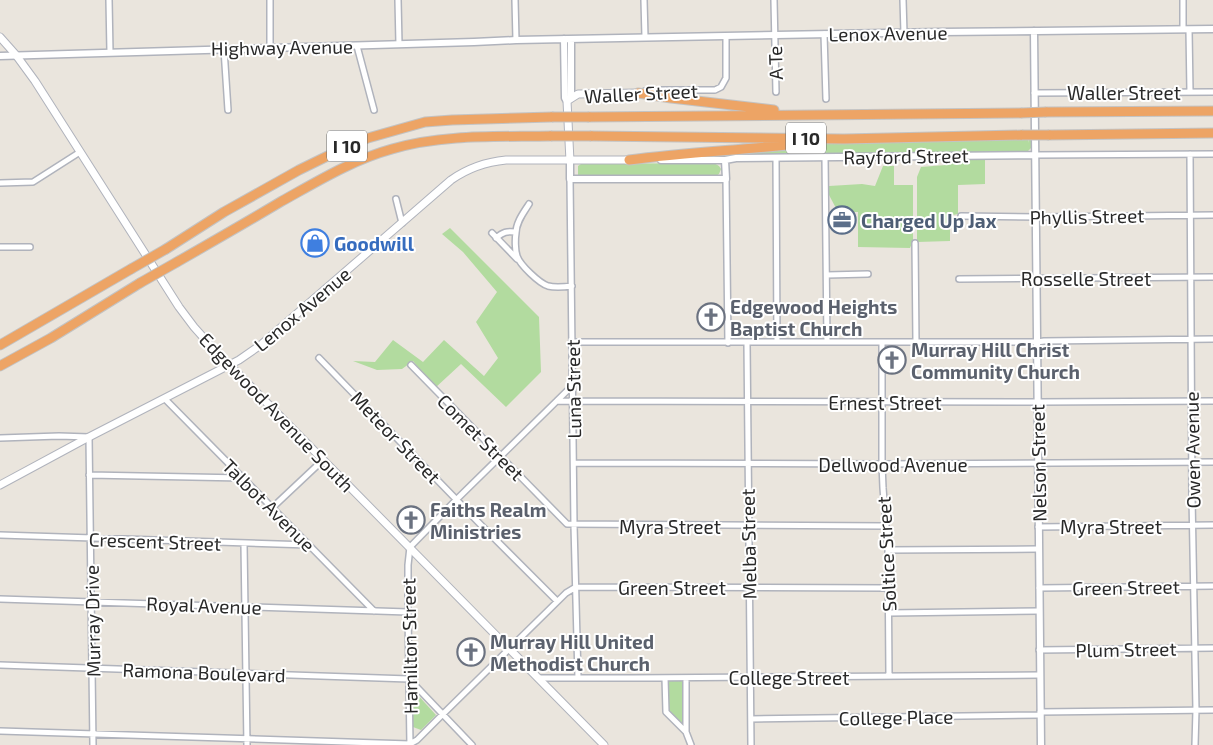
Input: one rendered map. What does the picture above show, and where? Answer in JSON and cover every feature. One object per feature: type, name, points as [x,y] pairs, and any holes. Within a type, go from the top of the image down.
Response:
[{"type":"highway","points":[[638,93],[778,110],[862,114]]},
{"type":"highway","name":"I 10","points":[[0,345],[166,249],[224,212],[299,170],[346,146],[425,122],[552,117],[1213,111]]},
{"type":"highway","name":"I 10","points":[[0,366],[332,173],[392,149],[420,143],[472,137],[551,136],[844,139],[1213,133]]},
{"type":"highway","points":[[629,160],[844,139]]},
{"type":"highway","points":[[0,372],[24,353]]},
{"type":"main road","name":"Edgewood Avenue South","points":[[0,37],[16,55],[35,82],[179,307],[211,346],[604,745]]},
{"type":"main road","name":"Waller Street","points":[[567,101],[578,94],[638,93]]},
{"type":"main road","name":"Luna Street","points":[[567,101],[570,160]]},
{"type":"main road","name":"Lenox Avenue","points":[[0,485],[239,360],[257,348],[461,173],[477,166],[506,160],[570,160]]},
{"type":"main road","name":"Rayford Street","points":[[570,160],[629,160]]},
{"type":"street","points":[[109,0],[110,52]]},
{"type":"street","points":[[270,0],[270,48]]},
{"type":"street","points":[[398,0],[399,44]]},
{"type":"street","points":[[515,0],[516,40]]},
{"type":"street","points":[[644,0],[645,38]]},
{"type":"street","name":"A Te","points":[[774,0],[776,92]]},
{"type":"street","points":[[903,0],[904,33]]},
{"type":"street","points":[[1183,0],[1190,92]]},
{"type":"street","name":"Lenox Avenue","points":[[567,39],[1213,29]]},
{"type":"street","name":"Nelson Street","points":[[1034,31],[1041,745]]},
{"type":"street","points":[[824,34],[826,99]]},
{"type":"street","name":"Waller Street","points":[[638,93],[651,90],[715,90],[721,87],[726,78],[726,36]]},
{"type":"street","name":"Highway Avenue","points":[[0,56],[567,39]]},
{"type":"street","name":"Luna Street","points":[[567,39],[565,98],[567,101]]},
{"type":"street","points":[[357,46],[374,110]]},
{"type":"street","points":[[224,49],[228,110]]},
{"type":"street","name":"Waller Street","points":[[1034,93],[1213,92]]},
{"type":"street","points":[[0,183],[33,182],[80,152]]},
{"type":"street","name":"Owen Avenue","points":[[1190,154],[1195,745]]},
{"type":"street","name":"Rayford Street","points":[[629,160],[1213,154]]},
{"type":"street","points":[[825,157],[827,342]]},
{"type":"street","points":[[776,158],[777,342]]},
{"type":"street","name":"Luna Street","points":[[570,160],[574,525],[578,678]]},
{"type":"street","points":[[725,160],[728,343]]},
{"type":"street","points":[[570,179],[726,179]]},
{"type":"street","points":[[396,199],[402,223]]},
{"type":"street","points":[[519,261],[516,232],[518,223],[529,204]]},
{"type":"street","name":"Phyllis Street","points":[[961,216],[1213,215]]},
{"type":"street","points":[[496,238],[504,232],[516,232]]},
{"type":"street","points":[[492,233],[543,284],[556,287],[572,286]]},
{"type":"street","points":[[915,243],[916,342]]},
{"type":"street","points":[[0,248],[30,246]]},
{"type":"street","points":[[827,275],[868,274]]},
{"type":"street","name":"Rosselle Street","points":[[959,279],[1213,277]]},
{"type":"street","points":[[572,342],[1037,342],[1213,339]]},
{"type":"street","name":"Soltice Street","points":[[882,342],[882,464],[888,550],[889,676]]},
{"type":"street","name":"Melba Street","points":[[747,343],[746,402],[751,745]]},
{"type":"street","name":"Meteor Street","points":[[319,358],[557,602]]},
{"type":"street","name":"Comet Street","points":[[411,365],[567,524],[574,525]]},
{"type":"street","points":[[410,547],[573,385]]},
{"type":"street","name":"Talbot Avenue","points":[[165,399],[374,611]]},
{"type":"street","name":"Ernest Street","points":[[557,401],[1213,401]]},
{"type":"street","points":[[0,438],[89,437]]},
{"type":"street","name":"Murray Drive","points":[[89,437],[93,745]]},
{"type":"street","points":[[272,508],[324,460]]},
{"type":"street","name":"Dellwood Avenue","points":[[574,463],[1037,464],[1213,462]]},
{"type":"street","points":[[90,475],[243,478]]},
{"type":"street","name":"Myra Street","points":[[574,525],[886,526]]},
{"type":"street","name":"Myra Street","points":[[1038,527],[1213,525]]},
{"type":"street","name":"Crescent Street","points":[[0,535],[309,545]]},
{"type":"street","points":[[244,544],[246,742]]},
{"type":"street","name":"Hamilton Street","points":[[410,547],[408,565],[410,744]]},
{"type":"street","name":"Myra Street","points":[[888,550],[1038,549]]},
{"type":"street","name":"Green Street","points":[[1039,588],[1213,586]]},
{"type":"street","points":[[0,730],[246,742],[410,744],[417,740],[566,593],[576,587]]},
{"type":"street","name":"Green Street","points":[[576,587],[888,588]]},
{"type":"street","name":"Royal Avenue","points":[[0,598],[408,612]]},
{"type":"street","points":[[889,613],[1039,612]]},
{"type":"street","name":"Plum Street","points":[[1039,650],[1213,648]]},
{"type":"street","name":"Ramona Boulevard","points":[[0,665],[409,679]]},
{"type":"street","name":"College Street","points":[[538,678],[1040,675]]},
{"type":"street","points":[[665,678],[666,712],[686,732]]},
{"type":"street","points":[[686,678],[686,732],[690,745]]},
{"type":"street","points":[[409,679],[472,745]]},
{"type":"street","points":[[1040,714],[1213,710]]},
{"type":"street","name":"College Place","points":[[751,719],[1040,714]]},
{"type":"green space","points":[[1028,137],[1028,143],[1029,137],[1032,137],[1032,147],[1027,152],[685,158],[756,149],[851,141]]},
{"type":"green space","points":[[985,158],[985,184],[958,185],[958,214],[953,215],[952,219],[950,219],[950,241],[917,242],[917,177],[921,167],[946,165],[952,159]]},
{"type":"green space","points":[[714,163],[721,169],[716,176],[578,175],[578,166],[581,164]]},
{"type":"green space","points":[[883,166],[894,166],[894,185],[913,185],[913,241],[910,248],[858,247],[858,212],[838,212],[829,195],[829,186],[862,184],[875,186]]},
{"type":"green space","points":[[450,228],[539,317],[541,372],[506,407],[461,364],[435,388],[413,361],[402,369],[377,370],[353,361],[375,362],[393,340],[423,362],[444,340],[484,376],[498,358],[476,322],[497,292],[463,252],[442,234]]},
{"type":"green space","points":[[683,680],[684,726],[668,712],[668,681]]},
{"type":"green space","points":[[416,693],[436,715],[421,730],[413,727],[412,697]]},
{"type":"place","name":"Charged Up Jax","points":[[842,220]]},
{"type":"place","name":"Goodwill","points":[[315,243]]},
{"type":"place","name":"Edgewood Heights Baptist Church","points":[[711,317]]},
{"type":"place","name":"Murray Hill Christ Community Church","points":[[892,360]]},
{"type":"place","name":"Faiths Realm Ministries","points":[[411,520]]},
{"type":"place","name":"Murray Hill United Methodist Church","points":[[471,652]]}]
